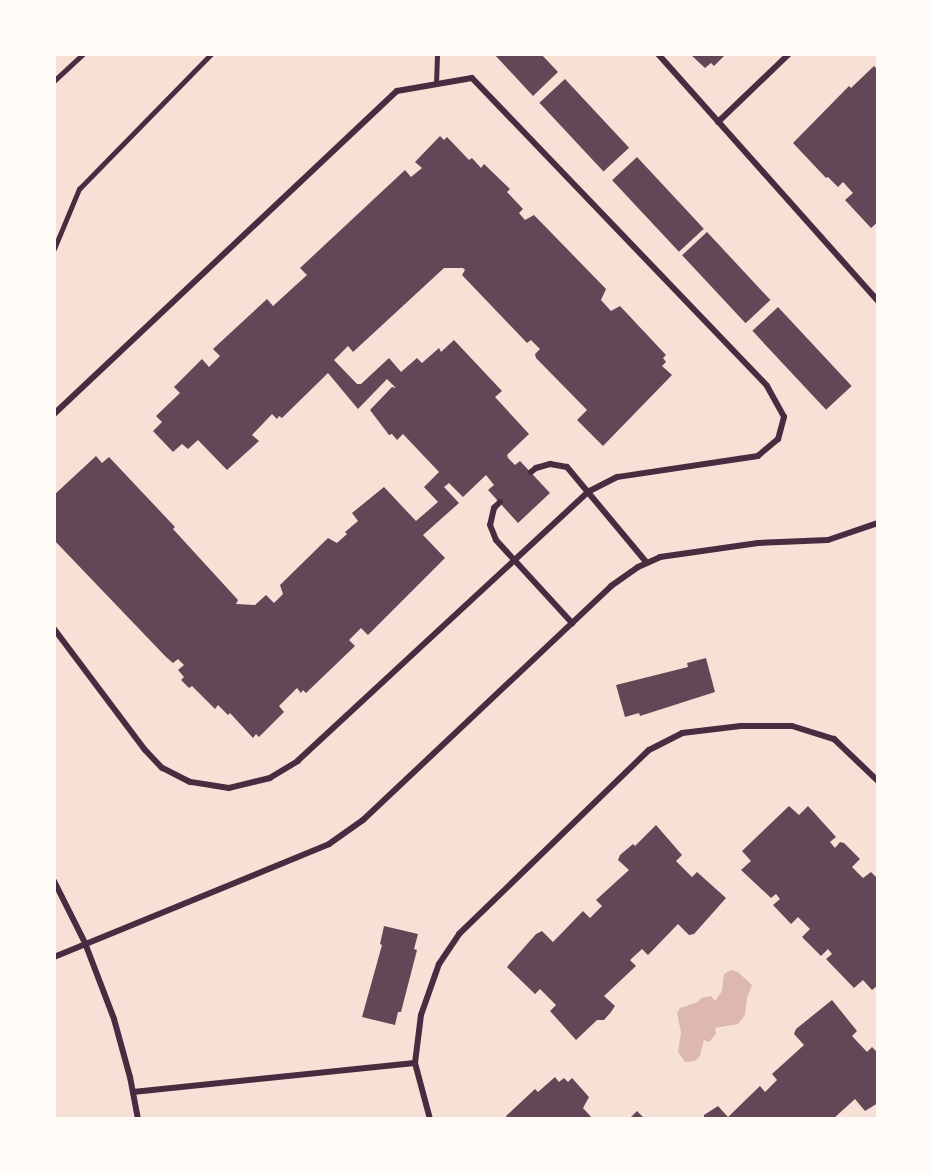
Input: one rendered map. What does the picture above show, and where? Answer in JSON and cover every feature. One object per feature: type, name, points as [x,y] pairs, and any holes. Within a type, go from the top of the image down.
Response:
[{"type":"street","points":[[657,54],[878,301]]},
{"type":"street","points":[[718,122],[789,54]]},
{"type":"street","points":[[54,414],[397,91],[472,78],[767,386],[784,417],[778,439],[758,456],[617,477],[588,492],[513,559],[298,761],[270,778],[229,788],[190,783],[162,768],[145,750],[54,629]]},
{"type":"street","points":[[531,472],[550,464],[567,467],[647,563]]},
{"type":"street","points":[[500,502],[494,508],[490,525],[496,540],[572,623]]},
{"type":"street","points":[[54,957],[329,844],[363,820],[611,586],[647,563],[660,557],[758,543],[828,540],[878,522]]},
{"type":"street","points":[[430,1119],[415,1063],[421,1015],[439,964],[459,934],[649,750],[682,733],[741,726],[792,726],[834,739],[878,781]]},
{"type":"street","points":[[54,881],[85,943],[114,1019],[138,1119]]},
{"type":"street","points":[[133,1092],[415,1063]]},
{"type":"lane","points":[[54,81],[84,54]]},
{"type":"lane","points":[[54,249],[79,189],[211,54]]},
{"type":"lane","points":[[436,84],[437,54]]},
{"type":"shaded area","points":[[731,970],[738,972],[752,985],[747,998],[745,1015],[738,1024],[715,1028],[716,1034],[709,1042],[704,1040],[700,1056],[695,1061],[685,1062],[678,1052],[681,1032],[677,1013],[680,1008],[698,1002],[701,998],[711,996],[715,1001],[722,991],[724,974]]},
{"type":"building","points":[[494,54],[541,54],[558,72],[533,96]]},
{"type":"building","points":[[690,54],[726,54],[714,66],[711,63],[705,68]]},
{"type":"building","points":[[874,66],[878,70],[878,222],[871,228],[845,200],[853,193],[843,182],[838,187],[828,177],[826,178],[793,143],[849,86],[851,88]]},
{"type":"building","points":[[565,79],[629,148],[604,172],[539,103]]},
{"type":"building","points":[[440,136],[444,140],[447,137],[469,160],[472,158],[481,168],[484,164],[510,189],[507,192],[523,209],[519,213],[525,220],[534,215],[606,289],[601,300],[611,311],[620,306],[666,355],[663,358],[666,362],[662,366],[672,375],[603,446],[577,420],[587,410],[536,358],[535,354],[540,349],[531,340],[527,343],[462,275],[465,270],[463,268],[444,268],[353,352],[348,346],[334,360],[357,384],[361,384],[389,358],[401,372],[417,358],[422,363],[439,348],[441,352],[454,340],[502,391],[495,397],[529,434],[507,455],[508,458],[515,465],[520,461],[550,493],[518,523],[488,490],[494,485],[486,475],[463,497],[449,483],[444,487],[459,503],[423,535],[445,558],[368,635],[361,628],[349,640],[355,646],[306,693],[303,690],[301,693],[297,688],[279,706],[284,712],[259,737],[256,734],[253,738],[230,713],[228,715],[218,705],[215,709],[192,686],[189,688],[181,680],[184,677],[178,670],[184,665],[178,659],[173,663],[166,657],[54,540],[54,495],[96,456],[102,463],[109,457],[175,527],[173,529],[238,600],[236,604],[255,605],[266,595],[274,603],[283,594],[280,585],[328,538],[337,543],[347,534],[345,532],[358,521],[352,513],[384,487],[416,521],[438,502],[424,487],[439,472],[403,434],[397,440],[392,434],[389,435],[370,410],[392,387],[396,388],[387,379],[358,409],[328,373],[282,418],[279,416],[277,419],[272,414],[252,435],[259,441],[227,470],[198,440],[188,449],[182,444],[173,452],[153,431],[162,422],[156,416],[180,393],[174,387],[202,359],[209,367],[220,356],[213,349],[267,299],[273,306],[307,275],[300,268],[405,170],[411,177],[422,168],[415,162]]},
{"type":"building","points":[[637,157],[704,229],[679,252],[612,180]]},
{"type":"building","points":[[707,232],[770,300],[746,323],[682,255]]},
{"type":"building","points":[[778,307],[852,386],[826,410],[752,331]]},
{"type":"building","points":[[706,658],[715,692],[640,716],[639,713],[625,717],[616,685],[688,667],[687,663]]},
{"type":"building","points":[[789,806],[799,815],[808,806],[836,837],[830,842],[835,848],[840,842],[844,843],[860,859],[852,867],[863,878],[871,872],[878,879],[878,985],[872,990],[863,980],[854,988],[826,959],[832,954],[828,949],[821,956],[802,937],[810,929],[798,917],[791,924],[773,905],[780,899],[776,894],[771,898],[741,870],[751,861],[742,851]]},
{"type":"building","points":[[656,825],[682,855],[676,861],[692,877],[697,872],[726,898],[694,934],[689,935],[678,924],[648,955],[642,949],[630,960],[636,966],[604,996],[615,1006],[611,1012],[604,1020],[597,1020],[576,1040],[550,1011],[556,1005],[540,989],[535,994],[507,967],[536,934],[542,931],[553,942],[583,911],[590,918],[602,906],[596,900],[629,870],[618,860],[620,855],[633,844],[635,846]]},
{"type":"building","points":[[384,926],[418,934],[414,949],[417,950],[401,1012],[398,1012],[395,1025],[362,1017],[382,945],[380,944]]},
{"type":"building","points":[[832,1000],[857,1031],[852,1036],[867,1052],[872,1047],[878,1053],[878,1103],[865,1111],[855,1099],[833,1119],[704,1119],[704,1115],[718,1106],[728,1117],[760,1086],[765,1092],[777,1080],[772,1074],[804,1045],[794,1034],[796,1029]]},
{"type":"building","points":[[555,1077],[559,1082],[564,1078],[568,1082],[572,1078],[589,1097],[583,1108],[593,1119],[508,1119],[506,1116],[535,1089],[538,1092]]},
{"type":"building","points":[[637,1111],[643,1117],[651,1119],[629,1119]]}]
